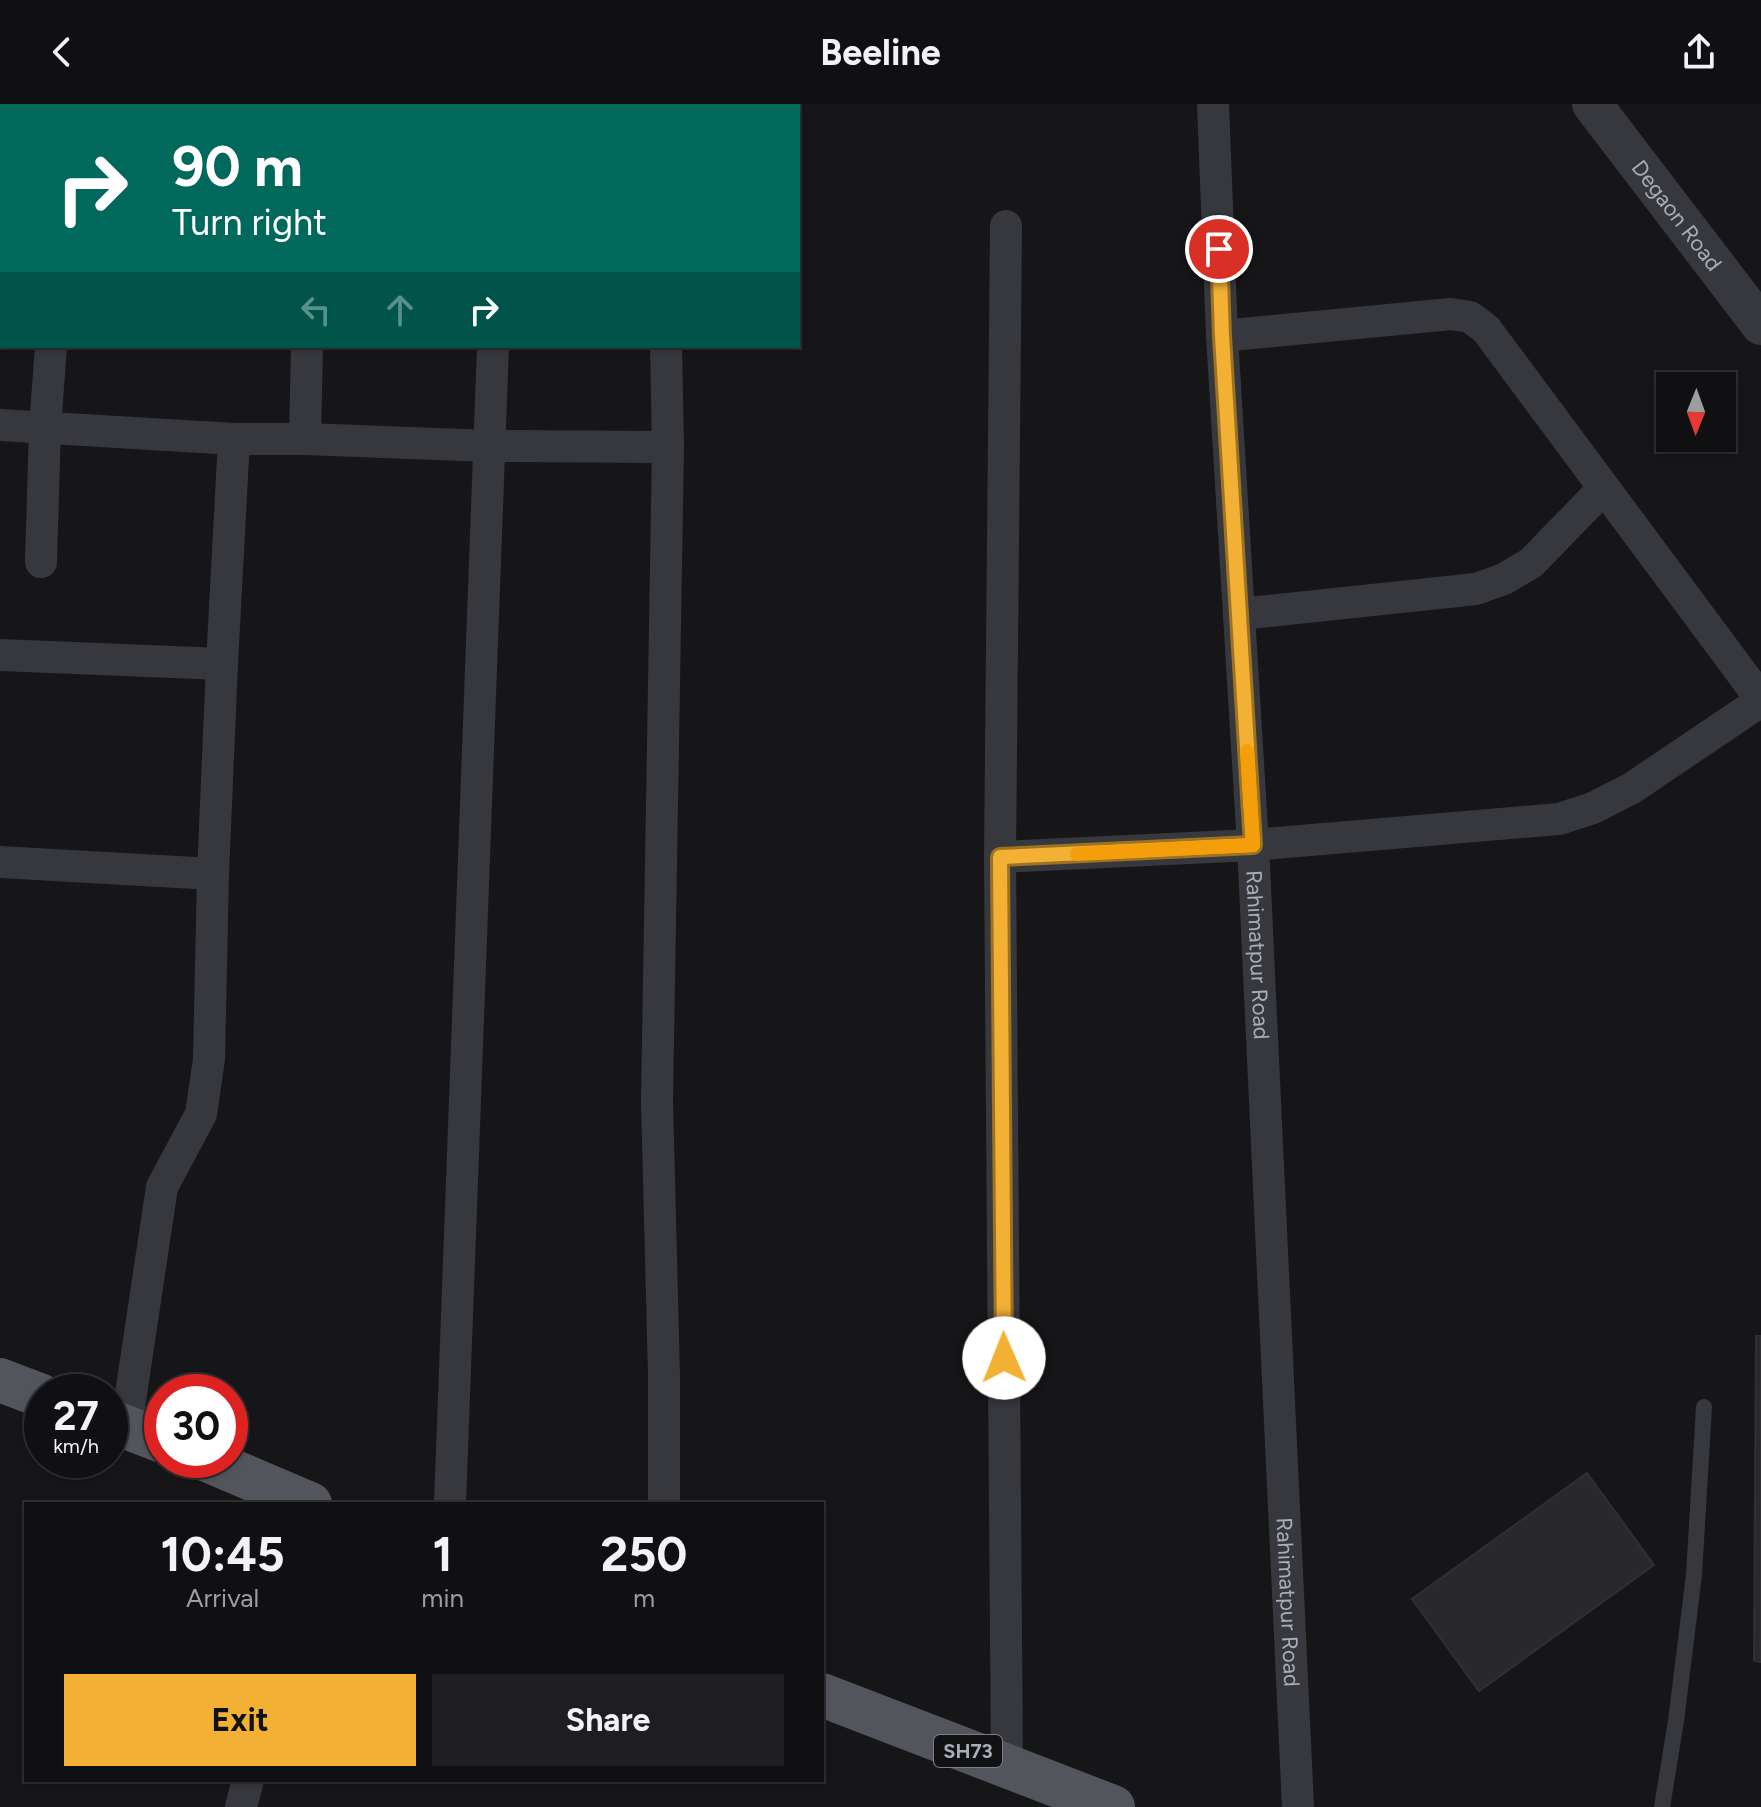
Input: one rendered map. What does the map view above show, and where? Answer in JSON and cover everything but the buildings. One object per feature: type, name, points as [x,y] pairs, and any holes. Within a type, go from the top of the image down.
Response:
[{"type":"main road","points":[[0,1380],[24,1389]]},
{"type":"main road","points":[[248,1478],[305,1502]]},
{"type":"main road","name":"SH73","points":[[824,1696],[1113,1807]]},
{"type":"street","name":"Rahimatpur Road","points":[[1213,104],[1222,336],[1253,845],[1298,1807]]},
{"type":"street","name":"Degaon Road","points":[[1592,104],[1761,325]]},
{"type":"street","points":[[1006,226],[1000,857],[1007,1766]]},
{"type":"street","points":[[1000,857],[1253,845],[1559,819],[1593,808],[1632,788],[1761,700],[1486,329],[1470,317],[1451,314],[1222,336]]},
{"type":"street","points":[[41,562],[51,348]]},
{"type":"street","points":[[305,439],[307,348]]},
{"type":"street","points":[[450,1502],[493,348]]},
{"type":"street","points":[[664,1502],[664,1360],[657,1101],[668,447],[666,348]]},
{"type":"street","points":[[0,425],[234,439],[668,447]]},
{"type":"street","points":[[133,1429],[162,1187],[201,1114],[209,1059],[213,874],[234,439]]},
{"type":"street","points":[[1240,614],[1476,589],[1504,579],[1531,563],[1604,488]]},
{"type":"street","points":[[0,655],[222,664]]},
{"type":"street","points":[[0,862],[213,874]]},
{"type":"street","points":[[241,1807],[247,1782]]},
{"type":"lane","points":[[1662,1807],[1694,1575],[1704,1407]]},
{"type":"slow traffic","points":[[1077,854],[1253,845],[1247,751]]},
{"type":"route","points":[[1004,1358],[1000,857],[1253,845],[1219,249]]}]
